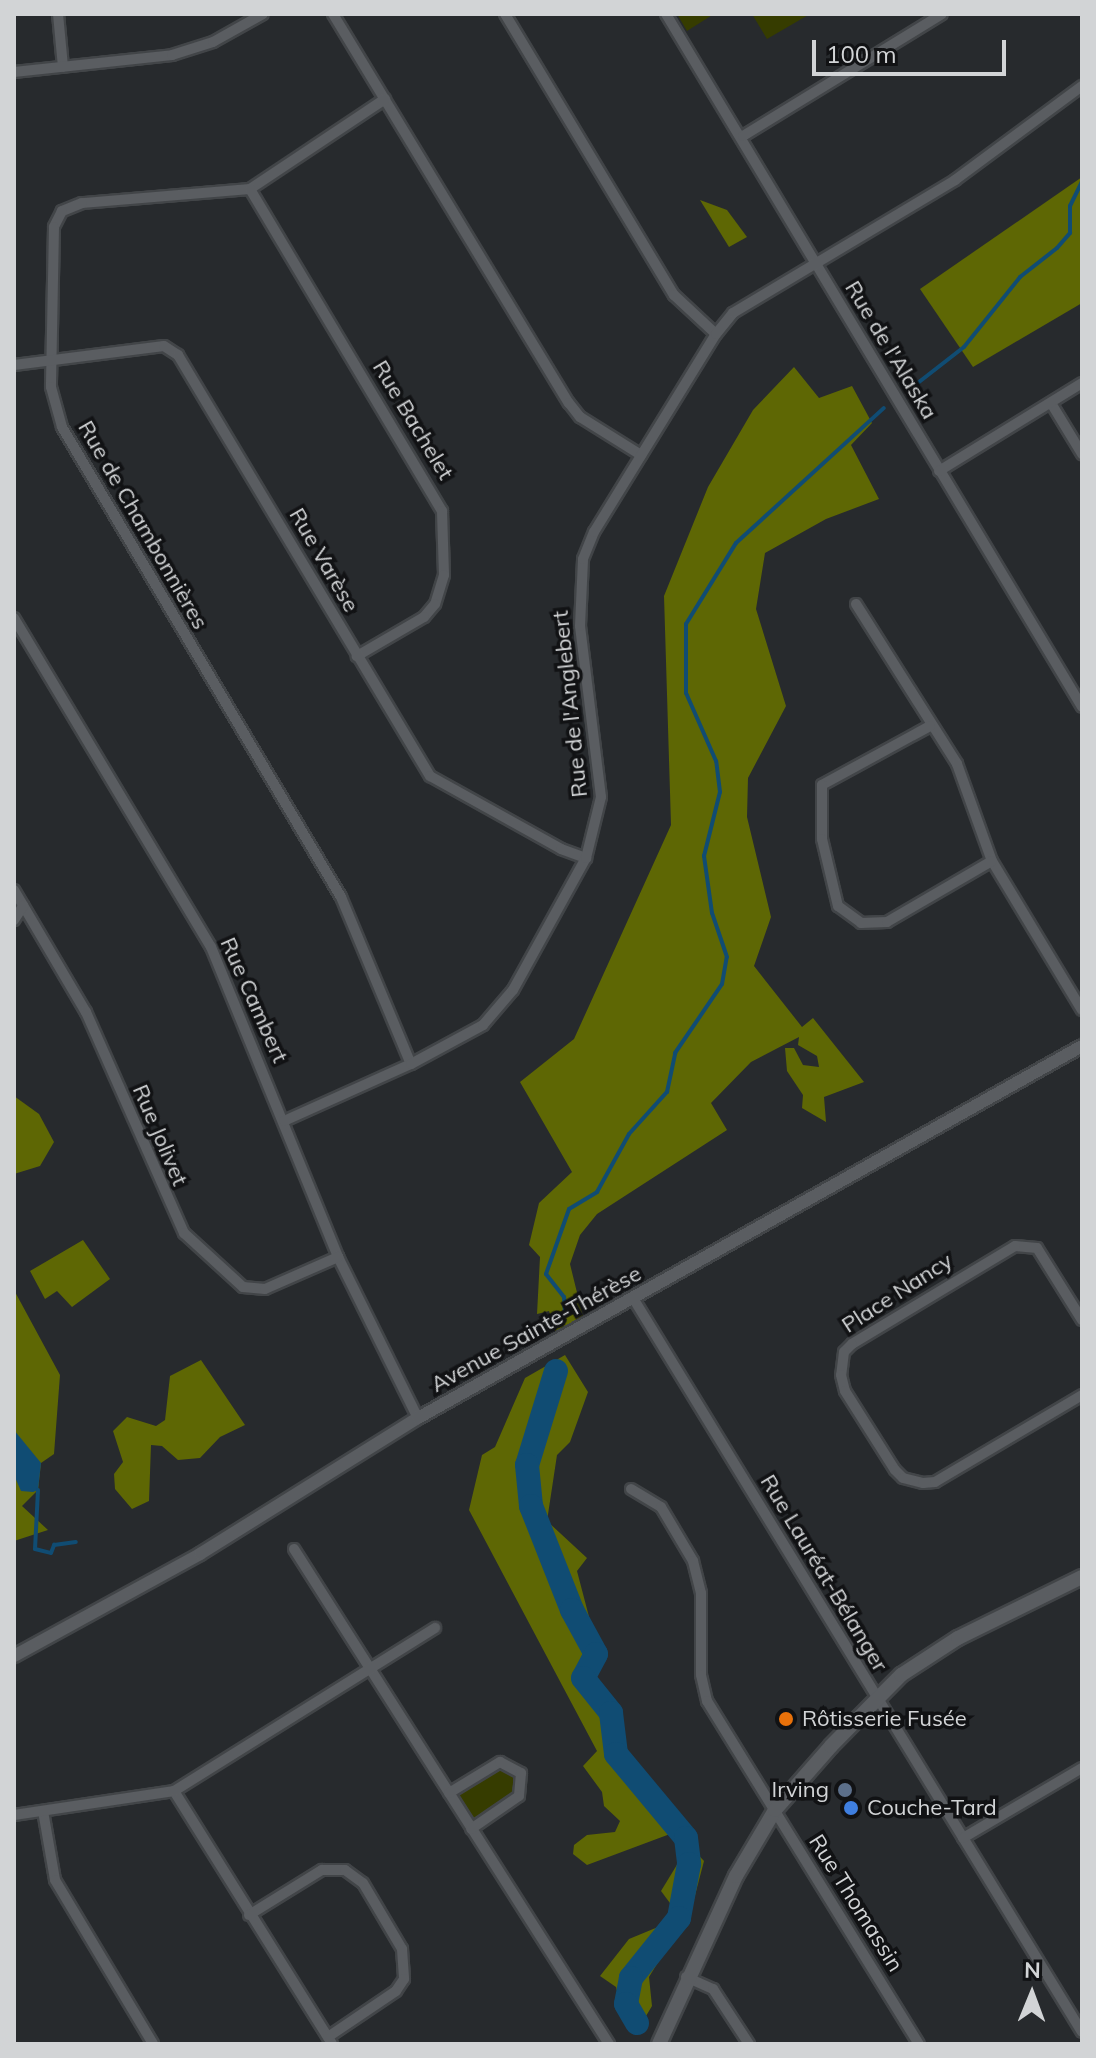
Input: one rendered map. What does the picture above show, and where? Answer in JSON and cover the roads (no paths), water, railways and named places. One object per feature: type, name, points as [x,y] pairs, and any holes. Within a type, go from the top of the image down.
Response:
[{"type":"main road","points":[[659,2044],[686,1977],[775,1810],[901,1675],[958,1638],[1082,1577]]},
{"type":"street","points":[[58,14],[63,67]]},
{"type":"street","points":[[14,72],[172,55],[213,42],[263,14]]},
{"type":"street","points":[[333,14],[569,403],[580,417],[641,455]]},
{"type":"street","points":[[505,14],[674,295],[716,334]]},
{"type":"street","name":"Rue de l'Alaska","points":[[666,14],[743,136],[939,471],[1082,707]]},
{"type":"street","points":[[743,136],[942,14]]},
{"type":"street","name":"Rue de l'Anglebert","points":[[284,1121],[411,1064],[483,1025],[501,1008],[586,858],[601,797],[579,587],[594,532],[716,334],[733,313],[955,180],[1082,86]]},
{"type":"street","name":"Rue de Chambonnières","points":[[385,99],[250,189],[82,203],[62,211],[54,227],[53,403],[62,427],[341,897],[411,1064]]},
{"type":"street","name":"Rue Bachelet","points":[[250,189],[442,511],[444,575],[435,604],[424,617],[357,656]]},
{"type":"street","name":"Rue Varèse","points":[[14,365],[164,346],[178,355],[430,776],[535,836],[586,858]]},
{"type":"street","points":[[939,471],[1082,383]]},
{"type":"street","points":[[1051,403],[1082,454]]},
{"type":"street","points":[[856,604],[930,726],[957,764],[992,861],[1082,1010]]},
{"type":"street","name":"Rue Cambert","points":[[14,618],[211,947],[338,1257],[418,1418]]},
{"type":"street","points":[[930,726],[822,785],[822,839],[838,906],[861,923],[887,922],[992,861]]},
{"type":"street","name":"Rue Jolivet","points":[[14,890],[86,1012],[184,1233],[243,1287],[265,1289],[338,1257]]},
{"type":"street","points":[[14,920],[23,906]]},
{"type":"street","name":"Avenue Sainte-Thérèse","points":[[14,1656],[200,1554],[418,1418],[1082,1046]]},
{"type":"street","name":"Place Nancy","points":[[1082,1320],[1037,1248],[1015,1246],[852,1344],[844,1352],[841,1375],[845,1391],[895,1470],[923,1483],[935,1482],[1082,1395]]},
{"type":"street","name":"Rue Lauréat-Bélanger","points":[[633,1298],[1082,2032]]},
{"type":"street","name":"Rue Thomassin","points":[[631,1489],[661,1507],[693,1561],[701,1593],[701,1675],[707,1701],[919,2044]]},
{"type":"street","points":[[294,1549],[609,2044]]},
{"type":"street","points":[[14,1815],[174,1791],[435,1628]]},
{"type":"street","points":[[449,1793],[500,1762],[521,1773],[519,1796],[471,1829]]},
{"type":"street","points":[[963,1838],[1082,1768]]},
{"type":"street","points":[[174,1791],[249,1915],[330,2040],[396,1991],[404,1979],[402,1949],[363,1883],[345,1870],[322,1870],[249,1915]]},
{"type":"street","points":[[43,1811],[55,1880],[153,2044]]},
{"type":"street","points":[[686,1977],[713,1989],[749,2044]]},
{"type":"water","points":[[14,1430],[41,1463],[38,1490],[33,1492],[21,1491],[14,1475]]},
{"type":"waterway","points":[[910,389],[964,347],[1020,277],[1057,248],[1070,233],[1070,206],[1082,181]]},
{"type":"waterway","points":[[565,1314],[564,1297],[546,1274],[569,1209],[597,1192],[629,1134],[667,1092],[675,1053],[722,984],[727,957],[712,913],[704,856],[720,792],[716,761],[686,693],[686,624],[736,543],[884,408]]},
{"type":"waterway","points":[[556,1371],[527,1465],[531,1506],[572,1610],[596,1654],[583,1678],[611,1713],[616,1754],[686,1838],[689,1864],[679,1918],[631,1978],[626,2004],[637,2023]]},
{"type":"waterway","points":[[38,1490],[35,1549],[51,1553],[54,1545],[76,1542]]},
{"type":"place","name":"Rôtisserie Fusée","points":[[786,1719]]},
{"type":"place","name":"Irving","points":[[845,1790]]},
{"type":"place","name":"Couche-Tard","points":[[851,1808]]}]
